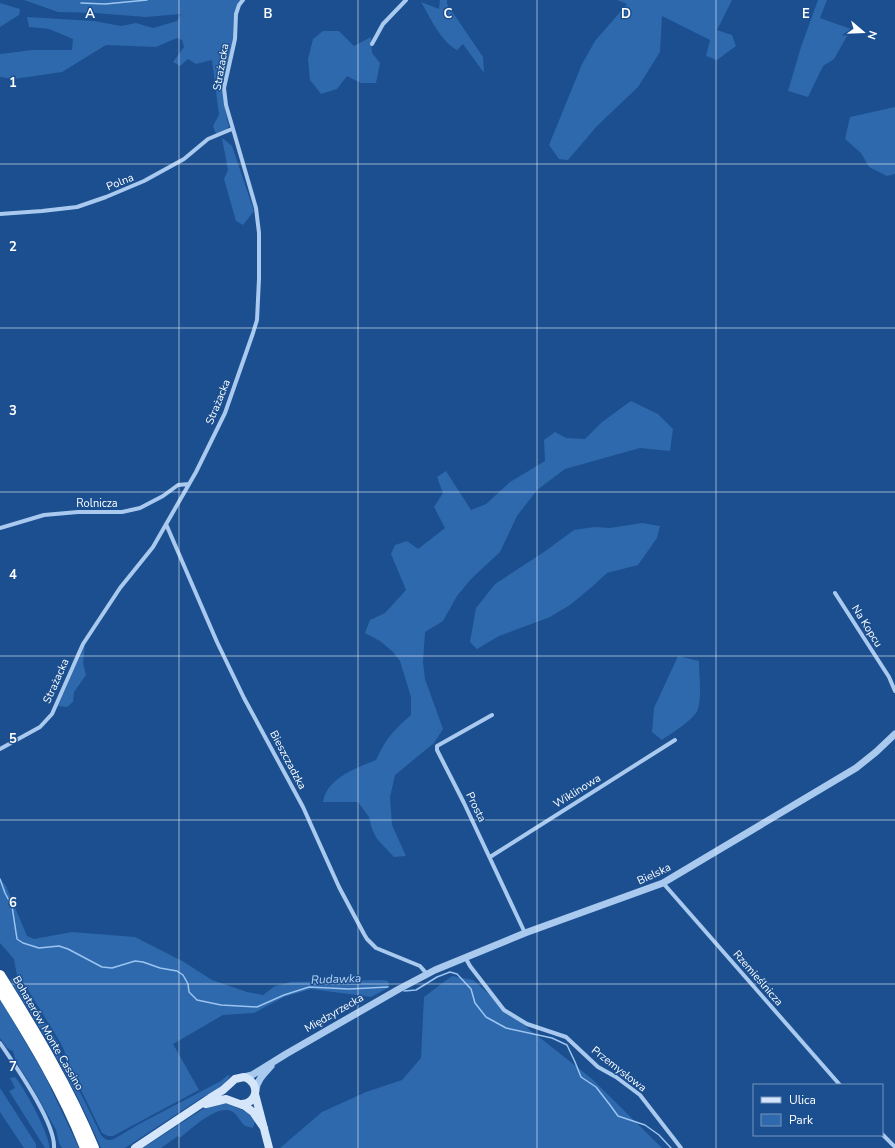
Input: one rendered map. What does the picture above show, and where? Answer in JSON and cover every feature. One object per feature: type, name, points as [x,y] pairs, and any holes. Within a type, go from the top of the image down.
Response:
[{"type":"highway","name":"Bohaterów Monte Cassino","points":[[0,975],[55,1066],[94,1148]]},
{"type":"highway","name":"Bohaterów Monte Cassino","points":[[0,990],[48,1069],[71,1115],[85,1148]]},
{"type":"main road","points":[[135,1148],[224,1090],[237,1078],[244,1077],[253,1082],[256,1092],[256,1100],[269,1148]]},
{"type":"main road","points":[[231,1083],[229,1093],[231,1099],[237,1103],[245,1104],[250,1102],[256,1092]]},
{"type":"main road","points":[[196,1108],[212,1102],[228,1099],[250,1109],[264,1128]]},
{"type":"street","name":"Strażacka","points":[[0,749],[40,727],[52,714],[83,644],[120,588],[153,547],[189,484],[225,413],[253,333],[257,320],[259,233],[256,208],[232,129],[226,105],[224,88],[235,39],[236,14],[239,5],[243,0]]},
{"type":"street","points":[[372,44],[383,24],[406,0]]},
{"type":"street","name":"Polna","points":[[0,214],[42,211],[77,206],[106,197],[144,182],[184,159],[208,139],[232,129]]},
{"type":"street","name":"Rolnicza","points":[[0,528],[44,515],[78,512],[122,512],[140,508],[163,496],[178,485],[189,484]]},
{"type":"street","name":"Bieszczadzka","points":[[166,524],[227,663],[244,698],[303,807],[339,887],[364,934],[376,948],[420,966],[427,974]]},
{"type":"street","name":"Na Kopcu","points":[[835,593],[889,677],[895,691]]},
{"type":"street","name":"Prosta","points":[[492,716],[437,746],[437,750],[490,857],[525,933]]},
{"type":"street","name":"Bielska","points":[[399,989],[427,974],[465,957],[525,933],[663,883],[856,768],[895,734]]},
{"type":"street","name":"Wiklinowa","points":[[490,857],[674,740]]},
{"type":"street","name":"Rzemieślnicza","points":[[663,883],[839,1084]]},
{"type":"street","name":"Przemysłowa","points":[[465,957],[470,966],[504,1010],[527,1024],[566,1037],[598,1067],[640,1095],[681,1148]]},
{"type":"street","name":"Międzyrzecka","points":[[244,1077],[252,1075],[280,1057],[399,989]]},
{"type":"street","points":[[0,1043],[27,1083],[36,1100],[51,1130],[54,1148]]},
{"type":"street","name":"Międzyrzecka","points":[[256,1092],[257,1084],[260,1079],[280,1057]]},
{"type":"street","points":[[883,1135],[895,1147]]},
{"type":"green space","points":[[24,0],[241,0],[237,4],[234,14],[233,40],[223,88],[224,105],[229,126],[226,131],[216,134],[213,126],[219,115],[212,60],[196,64],[188,59],[180,66],[173,62],[184,47],[182,40],[177,38],[156,47],[106,45],[62,72],[14,79],[0,77],[0,54],[32,50],[72,50],[73,39],[49,29],[29,27],[27,17],[94,21],[121,26],[136,23],[153,28],[177,21],[181,14],[146,17],[58,12]]},
{"type":"green space","points":[[440,0],[447,0],[447,4],[483,57],[484,73],[463,44],[457,50],[446,41],[436,29],[421,2],[439,9]]},
{"type":"green space","points":[[617,0],[732,0],[717,30],[732,35],[736,46],[717,60],[706,56],[710,40],[662,16],[660,52],[638,87],[597,126],[568,160],[559,159],[549,145],[582,64],[595,41],[627,4]]},
{"type":"green space","points":[[818,0],[827,0],[820,18],[851,29],[834,59],[823,66],[808,97],[788,91],[801,47]]},
{"type":"green space","points":[[0,3],[20,9],[19,15],[0,27]]},
{"type":"green space","points":[[323,31],[339,31],[354,46],[371,37],[372,53],[380,63],[376,83],[361,83],[347,76],[337,89],[321,94],[310,80],[308,59],[313,39]]},
{"type":"green space","points":[[895,107],[895,174],[887,176],[869,167],[861,153],[845,139],[850,117]]},
{"type":"green space","points":[[222,138],[232,146],[254,211],[243,225],[236,221],[224,179],[228,170]]},
{"type":"green space","points":[[631,401],[658,414],[673,429],[670,451],[640,448],[565,469],[537,490],[517,516],[500,552],[471,579],[457,596],[443,621],[425,632],[423,662],[425,679],[443,729],[434,743],[395,775],[390,797],[392,825],[406,856],[394,857],[377,839],[372,829],[369,817],[358,802],[323,802],[330,786],[336,780],[351,770],[376,760],[391,735],[411,715],[411,697],[400,661],[393,652],[380,641],[365,633],[370,620],[385,613],[406,590],[391,554],[395,545],[407,541],[418,549],[445,528],[434,507],[443,493],[437,477],[446,471],[471,510],[486,504],[510,482],[545,461],[544,440],[555,432],[566,438],[585,439],[602,422]]},
{"type":"green space","points":[[642,523],[660,526],[657,538],[638,565],[607,573],[570,605],[550,617],[499,636],[477,649],[470,642],[476,608],[495,584],[544,552],[574,530],[594,527],[610,528]]},
{"type":"green space","points":[[85,645],[83,663],[86,675],[74,692],[73,702],[67,707],[58,706]]},
{"type":"green space","points":[[678,656],[699,661],[699,704],[693,717],[683,726],[662,740],[652,732],[654,708]]},
{"type":"green space","points":[[0,879],[6,886],[27,936],[34,939],[72,932],[135,937],[184,962],[212,980],[247,992],[263,995],[275,986],[291,982],[382,980],[388,981],[389,985],[386,989],[371,997],[311,989],[284,997],[254,1013],[223,1015],[173,1044],[199,1090],[113,1136],[108,1136],[102,1133],[67,1061],[60,1042],[25,985],[17,976],[14,959],[0,943]]},
{"type":"green space","points":[[452,976],[473,980],[529,1029],[592,1079],[662,1148],[280,1148],[322,1112],[366,1092],[402,1080],[421,1058],[424,997]]},
{"type":"green space","points":[[16,977],[21,983],[59,1044],[58,1051],[101,1135],[105,1139],[114,1139],[139,1124],[221,1081],[228,1075],[230,1076],[222,1087],[201,1098],[125,1148],[101,1148],[81,1104],[59,1062],[10,980]]},
{"type":"green space","points":[[0,999],[44,1074],[79,1148],[62,1148],[59,1143],[56,1130],[31,1085],[16,1062],[13,1051],[15,1050],[12,1051],[7,1048],[0,1038]]},
{"type":"green space","points":[[15,1077],[42,1124],[49,1143],[49,1148],[45,1148],[9,1091],[15,1088],[10,1078]]},
{"type":"green space","points":[[0,1088],[36,1144],[36,1148],[24,1148],[0,1112]]},
{"type":"green space","points":[[224,1103],[248,1113],[255,1122],[253,1128],[245,1126],[233,1112],[227,1110],[220,1111],[206,1118],[181,1137],[178,1136],[161,1148],[143,1148],[206,1107]]},
{"type":"waterway","points":[[81,3],[105,4],[147,0]]},
{"type":"waterway","name":"Rudawka","points":[[0,879],[12,906],[17,939],[23,943],[39,948],[59,946],[68,949],[102,967],[112,968],[135,961],[177,971],[183,975],[188,984],[189,992],[197,1000],[221,1005],[257,1007],[284,995],[309,987],[349,989],[388,987]]},
{"type":"waterway","name":"Rudawka","points":[[404,991],[416,990],[437,977],[450,972],[457,974],[471,989],[475,1003],[486,1017],[506,1028],[552,1038],[567,1045],[581,1077],[596,1087],[618,1116],[645,1125],[659,1135],[671,1148]]}]
